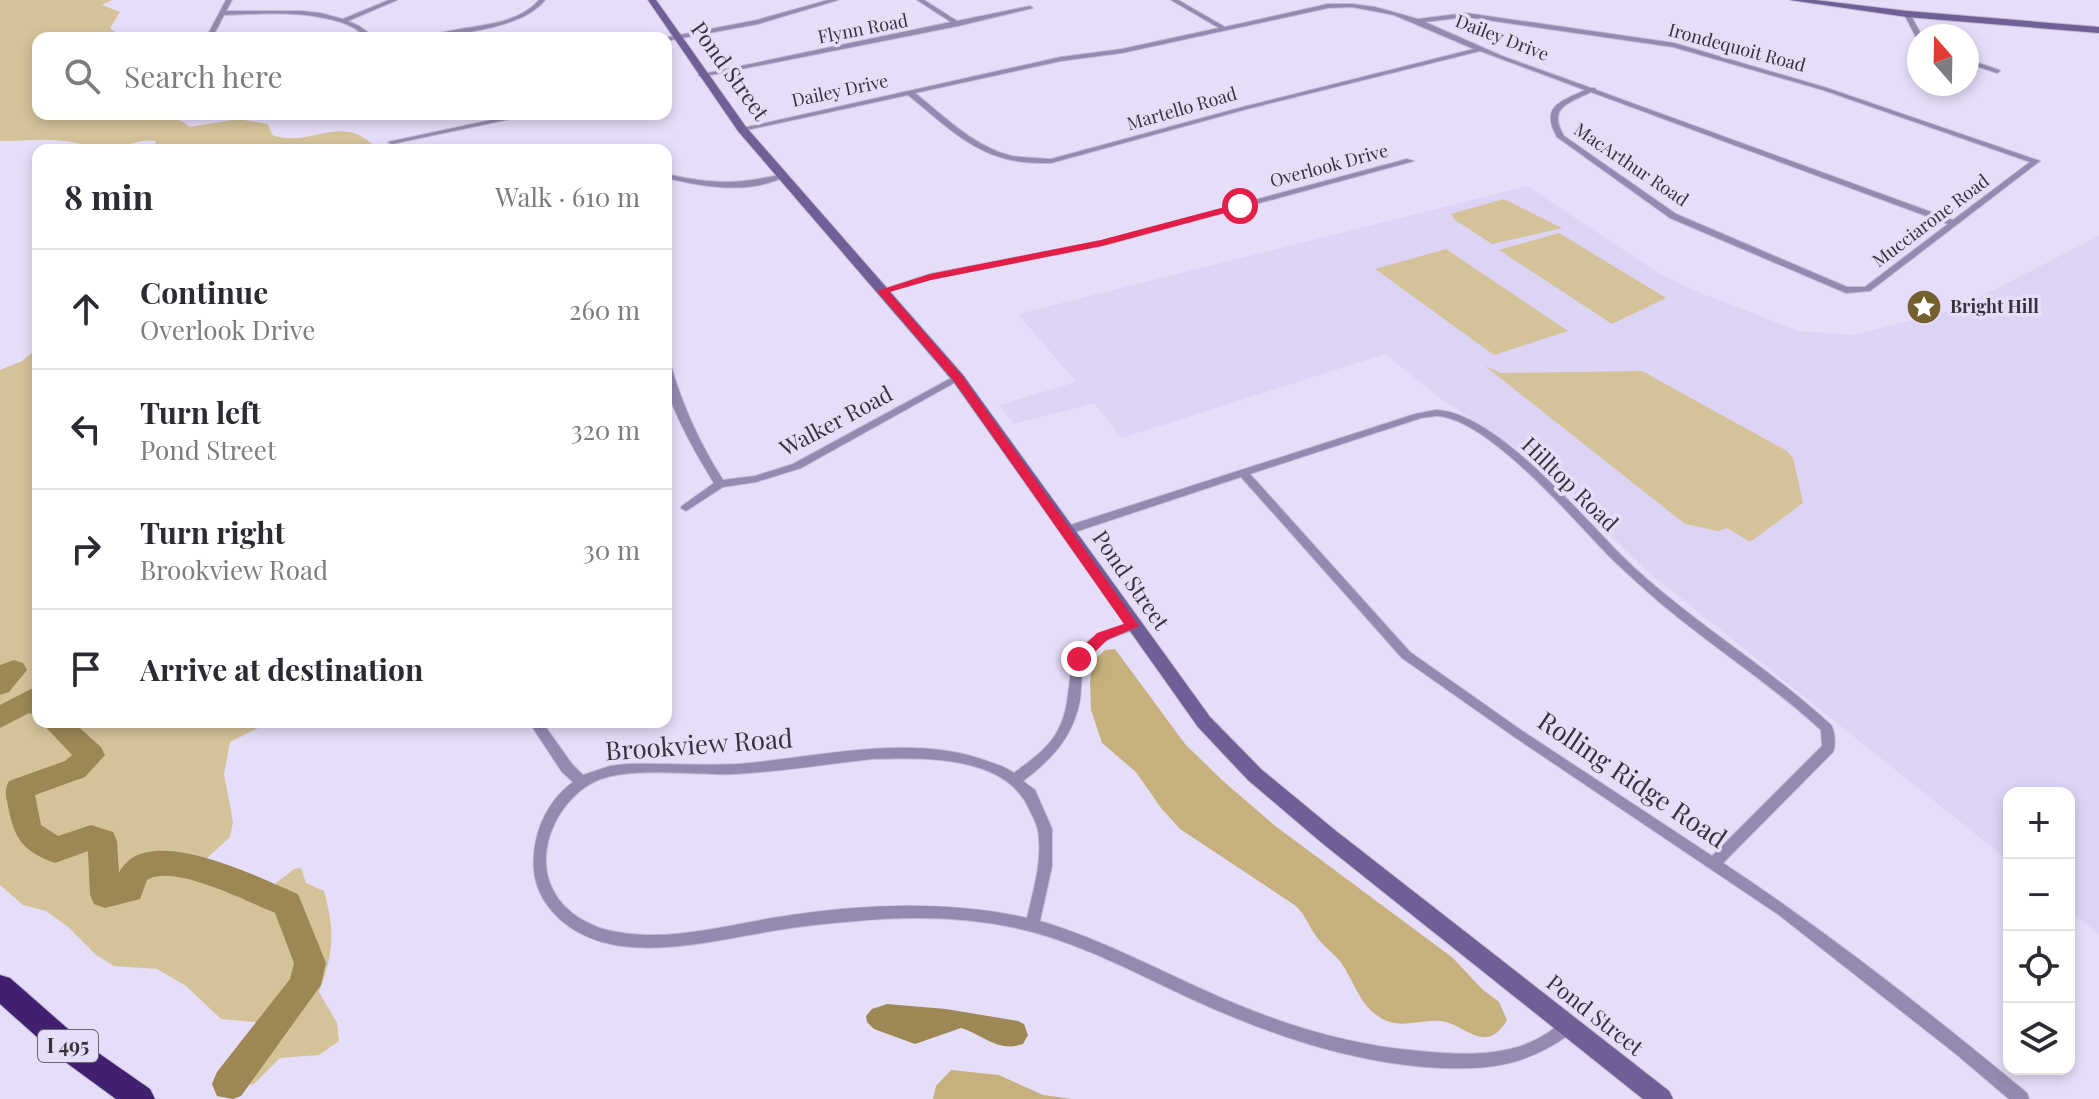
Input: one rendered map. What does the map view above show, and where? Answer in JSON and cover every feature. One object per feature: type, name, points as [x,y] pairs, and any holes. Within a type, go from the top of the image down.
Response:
[{"type":"highway","name":"I 495","points":[[0,987],[74,1052],[140,1099]]},
{"type":"main road","name":"Pond Street","points":[[652,0],[668,32]]},
{"type":"main road","points":[[1794,0],[1907,14],[2099,30]]},
{"type":"main road","name":"Pond Street","points":[[672,39],[742,129],[958,378],[1068,530],[1132,626],[1204,722],[1255,775],[1329,837],[1661,1099]]},
{"type":"street","points":[[212,32],[229,0]]},
{"type":"street","points":[[345,20],[394,0]]},
{"type":"street","points":[[454,32],[531,12],[542,0]]},
{"type":"street","points":[[672,38],[758,22],[835,0]]},
{"type":"street","points":[[920,0],[958,24]]},
{"type":"street","points":[[1174,0],[1223,28]]},
{"type":"street","name":"Dailey Drive","points":[[742,129],[1349,4],[1388,9],[1480,49],[1953,223]]},
{"type":"street","name":"Flynn Road","points":[[701,75],[1030,8]]},
{"type":"street","points":[[222,13],[295,12],[345,20],[366,32]]},
{"type":"street","points":[[1907,14],[1912,24]]},
{"type":"street","name":"Irondequoit Road","points":[[1419,21],[1466,15],[1674,45],[1799,81],[2036,161]]},
{"type":"street","name":"Martello Road","points":[[910,93],[990,153],[1018,161],[1051,161],[1258,104],[1480,49]]},
{"type":"street","points":[[1979,65],[1997,71]]},
{"type":"street","name":"MacArthur Road","points":[[1593,89],[1556,109],[1551,116],[1551,124],[1561,137],[1673,216],[1840,288]]},
{"type":"street","points":[[392,142],[486,120]]},
{"type":"street","name":"Overlook Drive","points":[[882,291],[930,277],[1102,243],[1410,161]]},
{"type":"street","name":"Mucciarone Road","points":[[1840,288],[1867,289],[2036,161]]},
{"type":"street","points":[[672,177],[723,187],[750,185],[782,176]]},
{"type":"street","name":"Walker Road","points":[[686,508],[720,484],[756,479],[797,466],[958,378]]},
{"type":"street","points":[[672,384],[688,432],[720,484]]},
{"type":"street","name":"Hilltop Road","points":[[1068,530],[1437,413],[1457,417],[1516,457],[1642,581],[1801,703],[1827,728],[1828,748],[1714,863]]},
{"type":"street","name":"Rolling Ridge Road","points":[[1243,473],[1406,655],[1517,733],[1714,863],[1840,953],[2021,1099]]},
{"type":"street","points":[[1015,780],[1043,757],[1065,729],[1076,665],[1083,653],[1102,637],[1132,626]]},
{"type":"street","points":[[539,728],[567,768],[582,782]]},
{"type":"street","name":"Brookview Road","points":[[1032,925],[1046,856],[1046,833],[1034,802],[1015,780],[990,766],[966,759],[896,754],[750,768],[618,770],[582,782],[567,794],[551,816],[541,845],[544,886],[555,905],[575,924],[596,934],[668,941],[823,918],[912,912],[975,916],[1032,925],[1120,957],[1276,1028],[1356,1051],[1427,1060],[1509,1059],[1528,1053],[1569,1026]]},
{"type":"shaded area","points":[[0,0],[112,0],[102,5],[120,12],[110,28],[115,32],[32,32],[32,120],[179,120],[190,127],[244,120],[268,124],[272,135],[286,138],[338,131],[351,132],[371,144],[155,144],[156,141],[143,141],[80,144],[56,140],[0,141]]},
{"type":"shaded area","points":[[1527,186],[1660,274],[1799,331],[1853,335],[1956,309],[2099,236],[2099,934],[2075,915],[2075,787],[2003,787],[2003,856],[1647,571],[1535,461],[1440,398],[1385,354],[1122,438],[1094,403],[1014,424],[999,405],[1076,382],[1018,314]]},
{"type":"shaded area","points":[[1504,199],[1562,228],[1492,244],[1455,220],[1451,214]]},
{"type":"shaded area","points":[[1559,233],[1666,298],[1612,324],[1499,250]]},
{"type":"shaded area","points":[[1446,249],[1568,331],[1494,355],[1375,269]]},
{"type":"shaded area","points":[[32,353],[32,728],[258,728],[230,742],[224,774],[233,822],[230,837],[205,860],[204,867],[216,878],[275,884],[294,869],[301,868],[306,883],[324,891],[331,942],[328,965],[319,992],[337,1023],[339,1041],[319,1055],[280,1058],[255,1083],[230,1093],[228,1084],[265,1023],[221,1019],[186,986],[157,969],[114,966],[96,955],[68,927],[46,911],[23,905],[0,885],[0,370],[22,361]]},
{"type":"shaded area","points":[[1485,366],[1501,373],[1642,371],[1787,451],[1793,458],[1803,503],[1750,542],[1727,528],[1718,531],[1685,524]]},
{"type":"shaded area","points":[[1115,649],[1185,744],[1222,780],[1274,825],[1453,958],[1499,1002],[1507,1020],[1500,1030],[1486,1037],[1441,1021],[1402,1024],[1378,1016],[1365,1004],[1342,964],[1317,937],[1296,906],[1180,829],[1136,772],[1102,743],[1091,710],[1090,681],[1093,661],[1105,650]]},
{"type":"shaded area","points":[[887,1004],[946,1009],[1018,1021],[1024,1024],[1028,1035],[1023,1044],[1006,1046],[961,1028],[915,1044],[874,1029],[867,1022],[866,1016],[872,1009]]},
{"type":"shaded area","points":[[951,1070],[999,1075],[1043,1095],[1072,1099],[933,1099],[936,1086]]},
{"type":"waterway","points":[[0,675],[14,670],[0,685]]},
{"type":"waterway","points":[[0,718],[32,700]]},
{"type":"waterway","points":[[62,728],[91,755],[75,769],[19,789],[28,832],[55,850],[91,837],[102,841],[105,895],[129,890],[135,872],[146,864],[164,863],[208,873],[287,904],[310,963],[305,985],[229,1084]]},
{"type":"place","name":"Bright Hill","points":[[1924,307]]},
{"type":"route","points":[[1079,659],[1088,647],[1102,637],[1132,626],[1068,530],[958,378],[882,291],[930,277],[1102,243],[1240,206]]}]
